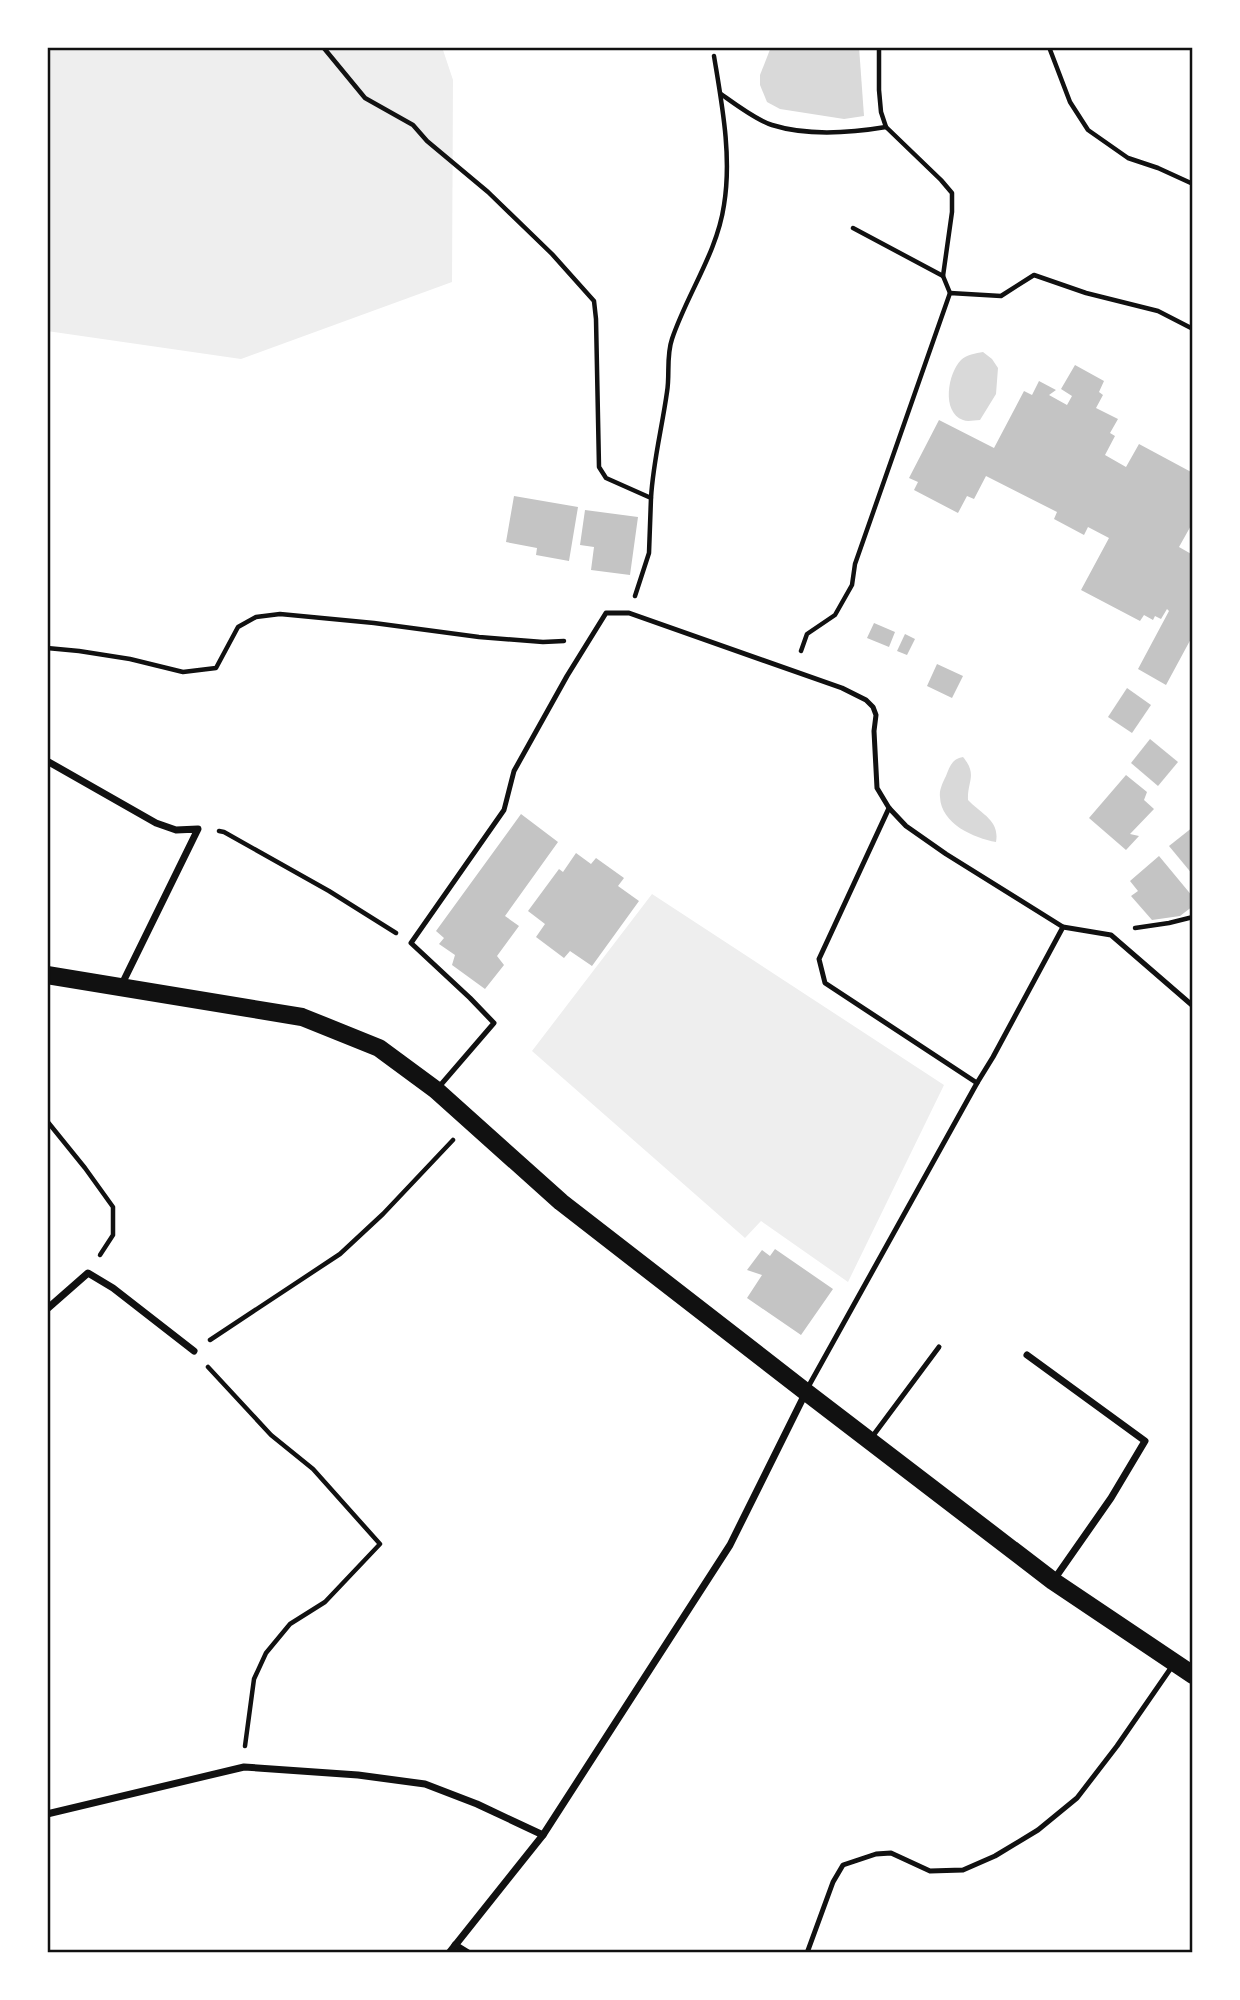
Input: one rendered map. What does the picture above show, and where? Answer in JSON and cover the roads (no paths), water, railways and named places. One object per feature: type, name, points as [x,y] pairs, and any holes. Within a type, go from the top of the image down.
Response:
[{"type":"main road","points":[[47,975],[302,1017],[379,1048],[436,1090],[561,1202],[806,1392],[1053,1581],[1193,1675]]},
{"type":"street","points":[[47,761],[156,823],[176,830],[198,829],[121,987]]},
{"type":"street","points":[[47,1309],[88,1273],[113,1288],[194,1351]]},
{"type":"street","points":[[1027,1355],[1145,1441],[1111,1498],[1053,1581]]},
{"type":"street","points":[[449,1953],[543,1835],[730,1545],[806,1392]]},
{"type":"street","points":[[47,1814],[244,1767],[425,1784],[477,1804],[543,1835]]},
{"type":"street","points":[[455,1945],[468,1953]]},
{"type":"lane","points":[[436,1090],[494,1023],[411,943],[504,810],[514,771],[606,613],[629,613],[842,688],[866,701],[873,707],[876,715],[874,731],[877,788],[889,808],[906,826],[1063,927],[1111,935],[1193,1006]]},
{"type":"lane","points":[[889,808],[819,959],[825,984],[977,1083]]},
{"type":"lane","points":[[806,1392],[1063,927]]},
{"type":"lane","points":[[870,1440],[939,1347]]},
{"type":"lane","points":[[807,1953],[833,1882],[843,1865],[876,1854],[891,1853],[930,1871],[962,1870],[995,1856],[1038,1830],[1077,1798],[1117,1746],[1174,1662]]}]
